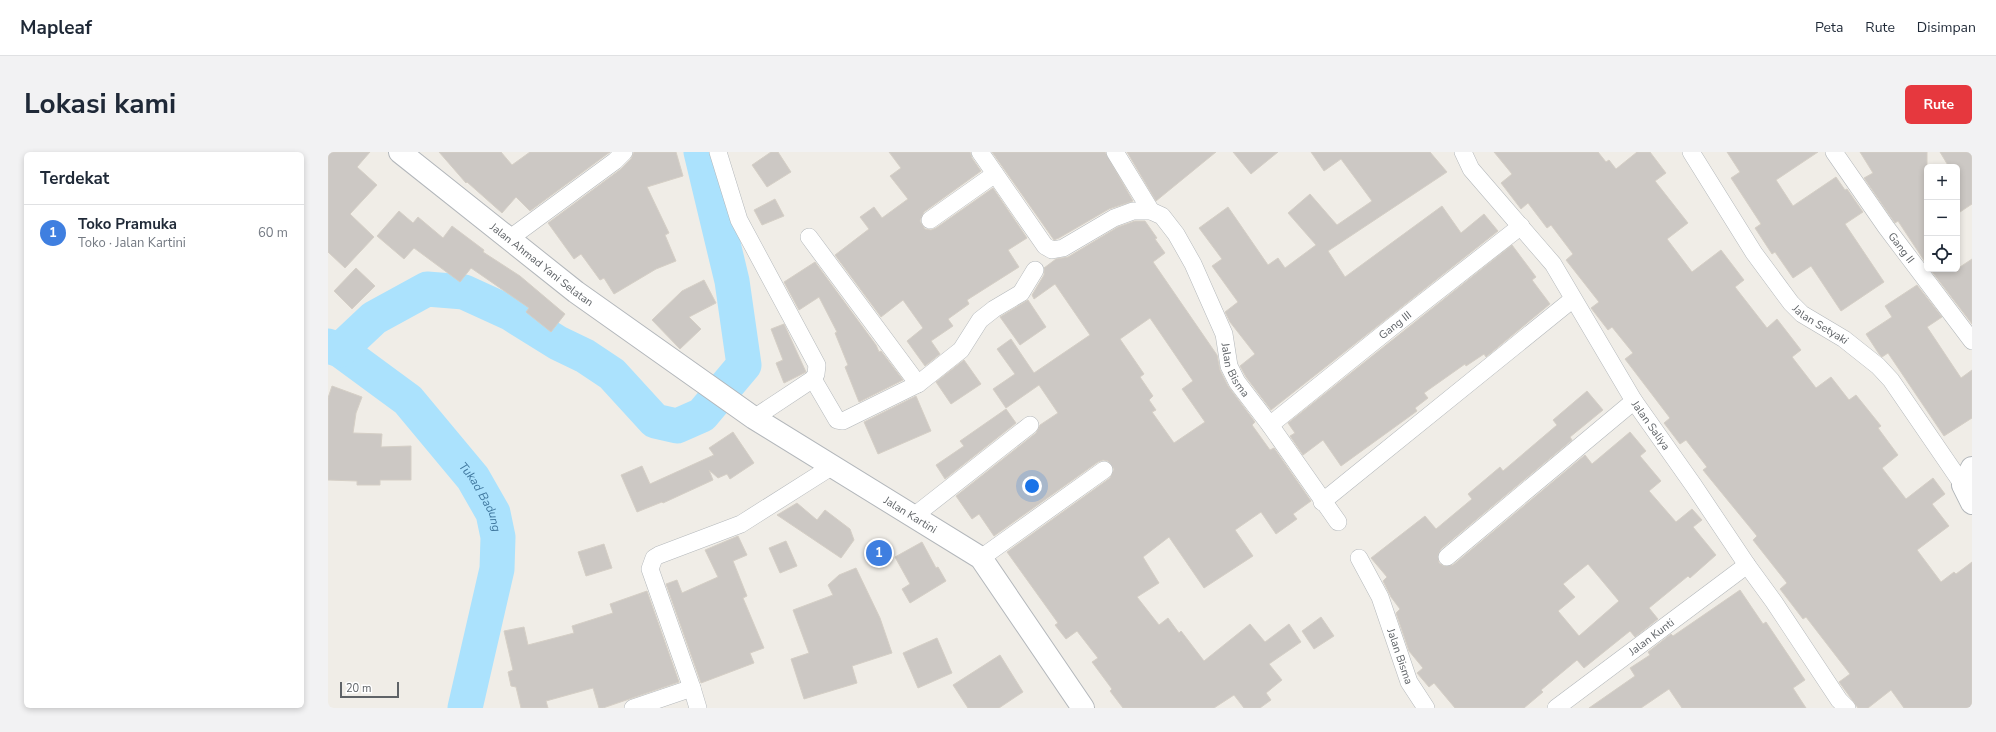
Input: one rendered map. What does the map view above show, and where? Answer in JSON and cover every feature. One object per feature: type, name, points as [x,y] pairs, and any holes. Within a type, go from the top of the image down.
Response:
[{"type":"main road","name":"Jalan Ahmad Yani Selatan","points":[[400,152],[509,239],[622,326],[689,372]]},
{"type":"main road","name":"Jalan Kartini","points":[[689,372],[749,415],[831,467],[981,558],[1083,708]]},
{"type":"street","points":[[509,239],[615,161],[624,152]]},
{"type":"street","points":[[718,152],[739,220],[817,365],[816,374],[813,379],[749,415]]},
{"type":"street","points":[[980,152],[1044,246],[1052,250],[1063,248],[1114,218],[1133,211],[1151,211]]},
{"type":"street","points":[[1115,152],[1151,211]]},
{"type":"street","name":"Jalan Saliya","points":[[1463,152],[1471,169],[1553,264],[1634,401],[1774,602],[1841,705]]},
{"type":"street","name":"Jalan Setyaki","points":[[1691,152],[1754,253],[1791,303],[1802,314],[1844,339],[1878,366],[1891,380],[1969,485]]},
{"type":"street","name":"Gang II","points":[[1834,152],[1886,227],[1972,341]]},
{"type":"street","points":[[930,220],[995,174]]},
{"type":"street","name":"Jalan Bisma","points":[[1151,211],[1162,216],[1176,234],[1193,264],[1224,334],[1229,366],[1237,382],[1270,425],[1322,502],[1338,522]]},
{"type":"street","name":"Gang III","points":[[1270,425],[1521,226]]},
{"type":"street","points":[[809,237],[918,384]]},
{"type":"street","points":[[813,379],[837,420],[840,421],[918,384],[961,350],[980,320],[994,309],[1021,293],[1035,270]]},
{"type":"street","points":[[1322,502],[1573,299]]},
{"type":"street","points":[[1447,557],[1634,401]]},
{"type":"street","points":[[914,516],[1030,425]]},
{"type":"street","points":[[698,708],[650,569],[654,558],[741,524],[831,467]]},
{"type":"street","points":[[981,558],[1104,470]]},
{"type":"street","name":"Jalan Bisma","points":[[1359,558],[1380,597],[1409,682],[1426,708]]},
{"type":"street","name":"Jalan Kunti","points":[[1556,708],[1747,565]]},
{"type":"street","points":[[633,708],[692,688]]},
{"type":"building","points":[[328,152],[370,152],[357,167],[377,185],[350,214],[374,237],[345,268],[328,252]]},
{"type":"building","points":[[439,152],[501,152],[512,165],[530,152],[610,152],[530,211],[516,197],[502,213],[467,182],[466,183]]},
{"type":"building","points":[[634,152],[676,152],[683,176],[647,187],[669,233],[665,235],[676,261],[656,269],[614,294],[604,278],[600,280],[581,254],[574,259],[548,223],[621,169],[631,159]]},
{"type":"building","points":[[771,152],[778,152],[791,172],[767,187],[752,165]]},
{"type":"building","points":[[889,152],[970,152],[972,158],[981,171],[924,212],[920,221],[925,229],[931,230],[936,228],[993,188],[1027,238],[1008,250],[1019,267],[967,300],[969,304],[948,319],[953,326],[931,341],[940,354],[925,366],[907,341],[923,328],[903,300],[881,317],[835,255],[869,229],[860,217],[874,207],[882,218],[908,199],[890,176],[901,168]]},
{"type":"building","points":[[992,152],[1105,152],[1133,201],[1109,209],[1054,240]]},
{"type":"building","points":[[1127,152],[1216,152],[1156,201]]},
{"type":"building","points":[[1233,152],[1278,152],[1251,174]]},
{"type":"building","points":[[1311,152],[1430,152],[1447,172],[1328,251],[1345,277],[1442,206],[1461,233],[1484,214],[1498,231],[1271,410],[1246,377],[1240,366],[1255,354],[1230,322],[1225,312],[1238,302],[1212,266],[1222,259],[1199,228],[1228,207],[1268,265],[1278,258],[1285,268],[1316,245],[1288,213],[1310,194],[1337,225],[1372,201],[1341,159],[1324,171]]},
{"type":"building","points":[[1494,152],[1598,152],[1606,162],[1609,160],[1616,169],[1637,152],[1650,152],[1666,173],[1655,181],[1688,223],[1667,239],[1692,272],[1721,250],[1744,280],[1735,287],[1767,328],[1777,319],[1801,350],[1792,357],[1816,388],[1831,377],[1849,400],[1856,395],[1881,426],[1878,428],[1898,455],[1882,468],[1906,499],[1933,478],[1945,494],[1932,504],[1949,526],[1917,550],[1941,582],[1954,572],[1956,574],[1972,562],[1972,708],[1904,708],[1891,690],[1868,708],[1858,708],[1839,682],[1850,674],[1806,617],[1803,619],[1780,589],[1787,583],[1753,540],[1757,536],[1703,470],[1707,467],[1686,440],[1680,444],[1664,423],[1670,418],[1625,359],[1633,353],[1612,327],[1608,330],[1591,308],[1599,302],[1566,260],[1573,254],[1551,225],[1547,228],[1528,203],[1521,209],[1501,183],[1512,174]]},
{"type":"building","points":[[1727,152],[1818,152],[1776,180],[1793,206],[1836,177],[1845,190],[1847,189],[1863,212],[1845,224],[1884,282],[1841,311],[1811,266],[1793,278],[1775,252],[1772,254],[1755,228],[1761,224],[1731,178],[1740,172]]},
{"type":"building","points":[[1860,152],[1927,152],[1927,164],[1924,164],[1924,260],[1898,221],[1895,223],[1864,178],[1873,173]]},
{"type":"building","points":[[1940,152],[1972,152],[1972,204],[1960,212],[1960,164],[1947,164]]},
{"type":"building","points":[[775,199],[784,216],[762,225],[754,210]]},
{"type":"building","points":[[399,211],[413,223],[418,217],[443,238],[452,226],[484,250],[483,252],[520,276],[565,314],[551,332],[526,312],[529,308],[471,268],[460,282],[414,248],[404,259],[377,236]]},
{"type":"building","points":[[1135,221],[1145,221],[1157,238],[1155,239],[1165,253],[1153,262],[1217,355],[1220,370],[1228,386],[1255,422],[1252,425],[1270,450],[1274,448],[1311,501],[1293,514],[1297,519],[1276,534],[1261,512],[1235,530],[1253,556],[1204,588],[1169,537],[1143,557],[1159,583],[1137,597],[1159,625],[1168,618],[1179,633],[1181,631],[1204,661],[1250,624],[1265,642],[1289,624],[1301,642],[1269,664],[1282,680],[1266,693],[1271,700],[1260,708],[1244,708],[1234,695],[1214,708],[1123,708],[1110,691],[1112,689],[1092,662],[1098,658],[1077,631],[1066,639],[1055,625],[1058,623],[1007,552],[1110,478],[1114,469],[1108,461],[1103,460],[1098,462],[994,536],[979,514],[972,519],[956,496],[1036,433],[1040,425],[1058,413],[1039,385],[1006,408],[993,389],[1015,374],[997,349],[1011,339],[1034,373],[1090,335],[1055,284],[1034,299],[1032,295],[1044,275],[1044,268],[1056,259],[1068,257],[1118,227]],"holes":[[[1150,318],[1193,381],[1182,389],[1205,422],[1174,443],[1152,412],[1156,410],[1149,400],[1153,396],[1140,377],[1144,374],[1120,339]]]},
{"type":"building","points":[[1512,245],[1536,277],[1532,280],[1550,304],[1486,357],[1484,354],[1466,366],[1465,364],[1424,393],[1428,398],[1415,408],[1417,411],[1341,466],[1323,440],[1303,455],[1290,436],[1295,433],[1288,423]]},
{"type":"building","points":[[1972,259],[1972,324],[1932,272],[1960,272],[1960,267]]},
{"type":"building","points":[[815,262],[876,345],[879,352],[881,351],[903,380],[859,402],[845,367],[848,365],[835,333],[837,332],[819,297],[799,310],[784,282]]},
{"type":"building","points":[[356,268],[375,286],[352,309],[334,291]]},
{"type":"building","points":[[704,280],[716,303],[689,317],[701,329],[680,349],[652,320],[682,291]]},
{"type":"building","points":[[1917,285],[1942,317],[1927,327],[1961,378],[1972,370],[1972,418],[1944,436],[1888,353],[1882,357],[1866,334],[1892,317],[1885,306]]},
{"type":"building","points":[[1028,300],[1046,327],[1020,345],[1000,317]]},
{"type":"building","points":[[784,324],[806,372],[784,383],[776,363],[783,360],[771,329]]},
{"type":"building","points":[[964,360],[981,384],[951,404],[936,382]]},
{"type":"building","points":[[332,386],[362,397],[356,413],[353,433],[382,434],[381,447],[411,446],[411,480],[380,480],[380,485],[357,485],[357,481],[328,480],[328,398]]},
{"type":"building","points":[[1587,391],[1603,410],[1570,437],[1572,440],[1441,549],[1438,554],[1439,563],[1444,566],[1453,565],[1585,455],[1592,464],[1630,432],[1646,451],[1640,456],[1661,481],[1649,491],[1676,522],[1692,509],[1702,520],[1693,527],[1716,555],[1690,578],[1688,576],[1649,608],[1658,619],[1635,637],[1630,631],[1584,668],[1577,660],[1541,690],[1543,692],[1524,708],[1455,708],[1434,683],[1429,687],[1417,673],[1423,668],[1409,651],[1396,613],[1400,609],[1391,597],[1383,581],[1387,577],[1371,558],[1425,516],[1436,529],[1472,499],[1468,494],[1500,467],[1503,471],[1557,425],[1553,420]],"holes":[[[1588,564],[1619,601],[1579,636],[1558,611],[1575,597],[1563,584]]]},
{"type":"building","points":[[916,396],[931,431],[878,454],[864,422]]},
{"type":"building","points":[[1006,409],[1016,423],[945,479],[936,465],[964,446],[960,441]]},
{"type":"building","points":[[733,432],[754,463],[730,479],[727,474],[718,478],[709,470],[713,480],[663,503],[662,502],[637,512],[621,475],[642,466],[650,484],[714,455],[709,448]]},
{"type":"building","points":[[797,503],[817,520],[825,510],[850,529],[854,540],[841,558],[777,515]]},
{"type":"building","points":[[738,536],[747,555],[733,561],[747,596],[743,598],[764,648],[750,653],[754,663],[701,683],[666,584],[677,580],[682,593],[718,577],[705,550]]},
{"type":"building","points":[[786,541],[797,566],[780,573],[769,548]]},
{"type":"building","points":[[922,542],[936,568],[938,567],[946,581],[910,603],[902,589],[910,584],[895,557]]},
{"type":"building","points":[[604,544],[612,568],[586,576],[578,552]]},
{"type":"building","points":[[856,568],[880,618],[892,653],[852,666],[857,683],[804,699],[791,659],[809,653],[793,610],[833,595],[828,585],[839,575]]},
{"type":"building","points":[[1740,590],[1763,624],[1766,622],[1805,680],[1793,688],[1806,708],[1682,708],[1669,689],[1641,708],[1589,708],[1635,676],[1630,668],[1650,655],[1648,652],[1671,634],[1673,636]]},
{"type":"building","points":[[647,591],[679,682],[603,708],[599,708],[593,688],[546,701],[548,708],[521,708],[516,687],[511,686],[508,672],[513,670],[504,631],[524,627],[528,645],[574,633],[572,626],[613,613],[610,604]]},
{"type":"building","points":[[1321,617],[1334,636],[1314,649],[1302,631]]},
{"type":"building","points":[[937,638],[952,673],[918,688],[903,653]]},
{"type":"building","points":[[1000,655],[1023,692],[999,708],[968,708],[953,685]]},
{"type":"waterway","points":[[340,350],[374,318],[427,289],[464,292],[510,313],[558,343],[585,356],[612,374],[655,421],[677,426],[702,415],[744,365],[732,281],[701,152]]},
{"type":"waterway","name":"Tukad Badung","points":[[328,346],[340,350],[408,400],[473,478],[493,513],[498,537],[497,569],[465,708]]},
{"type":"place","name":"Toko Pramuka","points":[[879,553]]}]
